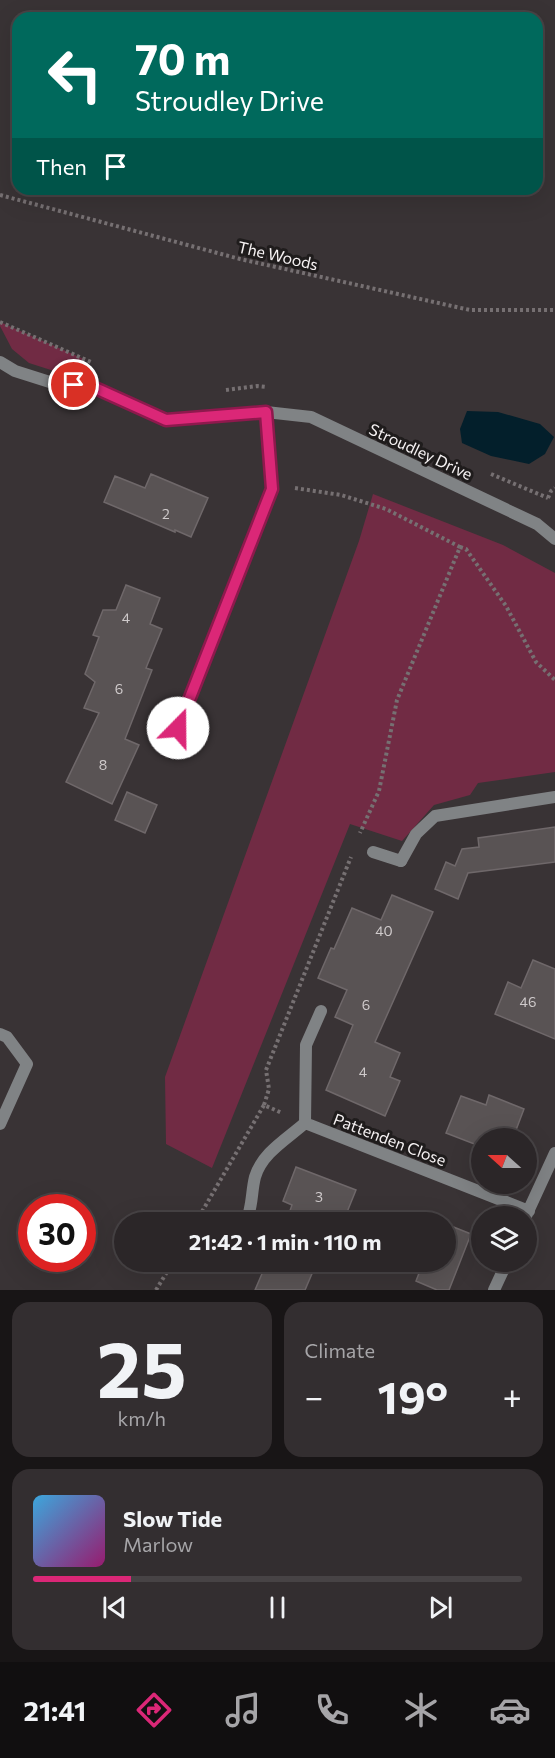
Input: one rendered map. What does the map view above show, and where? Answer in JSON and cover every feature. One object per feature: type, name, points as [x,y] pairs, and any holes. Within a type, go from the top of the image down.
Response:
[{"type":"street","name":"Stroudley Drive","points":[[0,362],[15,371],[56,384],[93,387],[166,420],[266,412],[311,417],[537,524],[555,539]]},
{"type":"street","points":[[178,728],[272,489],[266,412]]},
{"type":"street","points":[[373,852],[401,861],[416,834],[435,816],[555,797]]},
{"type":"street","points":[[250,1212],[255,1178],[262,1160],[305,1124],[306,1045],[321,1011]]},
{"type":"street","points":[[0,1034],[7,1037],[27,1064],[0,1124]]},
{"type":"street","name":"Pattenden Close","points":[[305,1124],[507,1206]]},
{"type":"street","points":[[531,1206],[555,1153]]},
{"type":"street","points":[[494,1290],[502,1272]]},
{"type":"path","name":"The Woods","points":[[0,195],[240,260],[470,310],[555,310]]},
{"type":"path","points":[[272,489],[285,487],[341,495],[386,509],[466,549],[506,606],[536,662],[555,680]]},
{"type":"path","points":[[356,842],[378,791],[397,700],[460,547]]},
{"type":"path","points":[[264,1105],[269,1089],[266,1070],[352,853]]},
{"type":"path","points":[[156,1290],[167,1272]]},
{"type":"shaded area","points":[[0,322],[86,360],[54,371],[29,363],[12,349]]},
{"type":"shaded area","points":[[373,494],[503,545],[555,573],[555,772],[478,783],[470,795],[434,805],[402,841],[350,824],[212,1168],[166,1144],[165,1077],[359,541]]},
{"type":"water","points":[[467,411],[498,412],[540,424],[554,437],[545,454],[529,464],[491,456],[462,443],[460,429]]},
{"type":"building","points":[[151,474],[208,498],[191,537],[104,502],[115,476],[145,488]]},
{"type":"building","points":[[126,585],[160,598],[150,624],[162,629],[146,668],[152,670],[125,739],[139,745],[112,804],[66,782],[99,713],[84,708],[95,682],[85,674],[99,637],[93,635],[103,610],[116,610]]},
{"type":"building","points":[[127,792],[157,805],[145,833],[115,820]]},
{"type":"building","points":[[555,827],[555,862],[468,873],[458,899],[435,889],[446,862],[455,866],[462,849],[479,847],[478,838]]},
{"type":"building","points":[[392,895],[433,912],[375,1042],[400,1053],[390,1077],[400,1081],[385,1116],[326,1090],[353,1025],[335,1017],[347,990],[318,978],[352,908],[381,920]]},
{"type":"building","points":[[533,960],[555,969],[555,1039],[495,1014],[508,982],[521,988]]},
{"type":"building","points":[[489,1095],[524,1109],[517,1128],[471,1128],[471,1143],[446,1133],[461,1096],[486,1105]]},
{"type":"building","points":[[296,1167],[356,1190],[347,1212],[290,1212],[292,1205],[283,1201]]},
{"type":"building","points":[[456,1228],[471,1234],[449,1290],[437,1290],[416,1281],[419,1272],[456,1272]]},
{"type":"building","points":[[263,1272],[313,1272],[305,1290],[255,1290]]},
{"type":"route","points":[[74,385],[93,387],[166,420],[266,412],[272,489],[178,728]]}]
